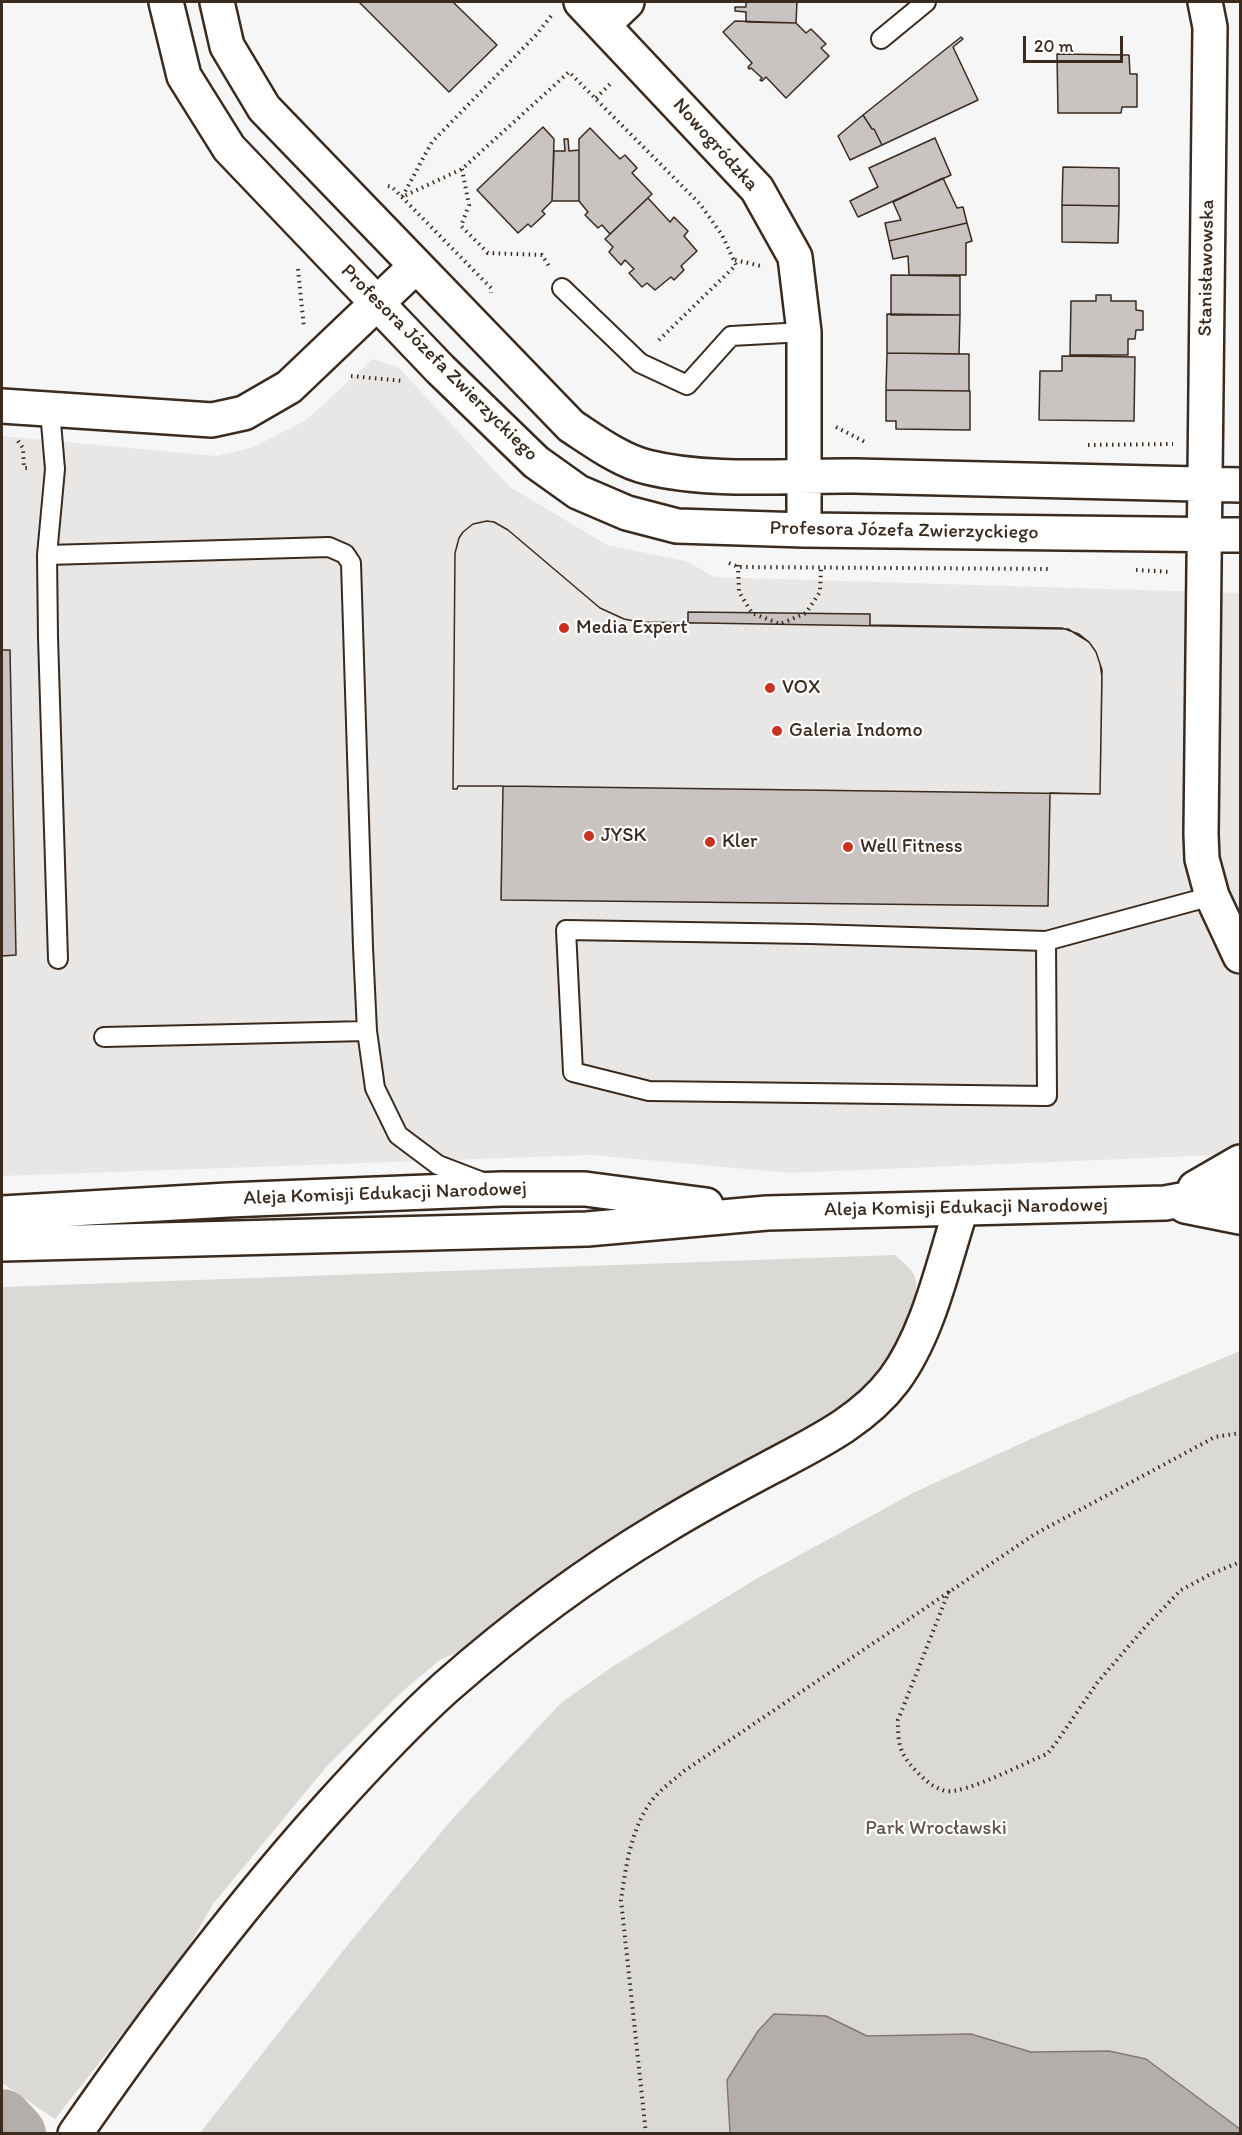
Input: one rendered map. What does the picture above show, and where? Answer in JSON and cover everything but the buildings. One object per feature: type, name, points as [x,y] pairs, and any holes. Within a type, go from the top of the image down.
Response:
[{"type":"street","name":"Profesora Józefa Zwierzyckiego","points":[[166,2],[184,76],[229,148],[440,369],[536,462],[578,492],[627,513],[676,526],[804,530],[1240,535]]},
{"type":"street","points":[[217,2],[227,46],[264,108],[571,426],[606,449],[645,467],[679,473],[740,476],[804,475],[1240,484]]},
{"type":"street","name":"Stanisławowska","points":[[1205,2],[1210,27],[1201,834],[1202,859],[1212,896],[1239,952]]},
{"type":"street","name":"Nowogródzka","points":[[592,9],[757,189],[795,257],[804,332],[804,530]]},
{"type":"street","points":[[2,406],[212,420],[244,413],[289,387],[416,266]]},
{"type":"street","points":[[1165,1203],[1240,1162]]},
{"type":"street","name":"Aleja Komisji Edukacji Narodowej","points":[[2,1213],[228,1200],[501,1189],[585,1189],[767,1213]]},
{"type":"street","name":"Aleja Komisji Edukacji Narodowej","points":[[2,1244],[587,1229],[767,1213],[1165,1203],[1240,1189]]},
{"type":"street","name":"Aleja Komisji Edukacji Narodowej","points":[[1165,1203],[1240,1217]]},
{"type":"street","points":[[75,2133],[187,1981],[272,1871],[379,1752],[441,1691],[496,1644],[628,1548],[838,1430],[875,1402],[895,1378],[913,1347],[929,1309],[961,1209]]},
{"type":"lane","points":[[881,39],[926,2]]},
{"type":"lane","points":[[562,288],[640,363],[687,385],[732,336],[804,332]]},
{"type":"lane","points":[[50,411],[55,469],[47,555],[52,809],[58,959]]},
{"type":"lane","points":[[47,555],[329,547],[345,554],[351,563],[367,1031],[375,1088],[398,1135],[438,1165],[501,1189]]},
{"type":"lane","points":[[1046,941],[1047,1096],[649,1091],[573,1072],[566,930],[799,933],[1046,941],[1212,896]]},
{"type":"lane","points":[[104,1037],[367,1031]]},
{"type":"path","points":[[592,9],[536,35],[432,142],[402,197],[462,169],[570,72],[700,204],[722,235],[735,260],[736,265],[658,340],[640,363]]},
{"type":"path","points":[[596,98],[612,82]]},
{"type":"path","points":[[462,169],[469,205],[461,226],[488,253],[542,255],[562,288]]},
{"type":"path","points":[[735,260],[766,267]]},
{"type":"path","points":[[738,567],[739,592],[752,613],[780,624],[806,613],[820,592],[821,568]]},
{"type":"path","points":[[1136,570],[1169,572]]},
{"type":"path","points":[[646,2133],[621,1900],[627,1862],[637,1828],[653,1799],[684,1771],[1035,1534],[1215,1437],[1240,1433]]},
{"type":"path","points":[[950,1590],[898,1720],[898,1743],[904,1759],[929,1784],[948,1791],[964,1789],[1047,1754],[1097,1683],[1146,1626],[1181,1590],[1210,1574],[1240,1562]]},
{"type":"shaded area","points":[[373,359],[398,367],[510,487],[607,545],[686,561],[714,577],[1240,593],[1240,1154],[791,1173],[591,1155],[2,1176],[2,436],[216,456],[254,447],[306,420]]},
{"type":"shaded area","points":[[774,2014],[826,2016],[867,2036],[971,2034],[1031,2052],[1109,2051],[1146,2059],[1240,2129],[1240,2133],[730,2133],[727,2080],[758,2031]]},
{"type":"green space","points":[[895,1255],[914,1275],[916,1285],[914,1299],[902,1331],[885,1363],[870,1384],[850,1404],[552,1584],[457,1653],[441,1659],[404,1690],[327,1766],[213,1904],[184,1955],[55,2119],[2,2083],[2,1287]]},
{"type":"green space","name":"Park Wrocławski","points":[[1240,1351],[1240,2133],[199,2134],[350,1942],[453,1818],[562,1702],[615,1665],[756,1579],[915,1492],[1042,1434]]},
{"type":"waterway","points":[[2,2119],[16,2134]]},
{"type":"place","name":"Media Expert","points":[[564,628]]},
{"type":"place","name":"VOX","points":[[770,688]]},
{"type":"place","name":"Galeria Indomo","points":[[777,731]]},
{"type":"place","name":"JYSK","points":[[589,836]]},
{"type":"place","name":"Kler","points":[[710,842]]},
{"type":"place","name":"Well Fitness","points":[[848,847]]}]
